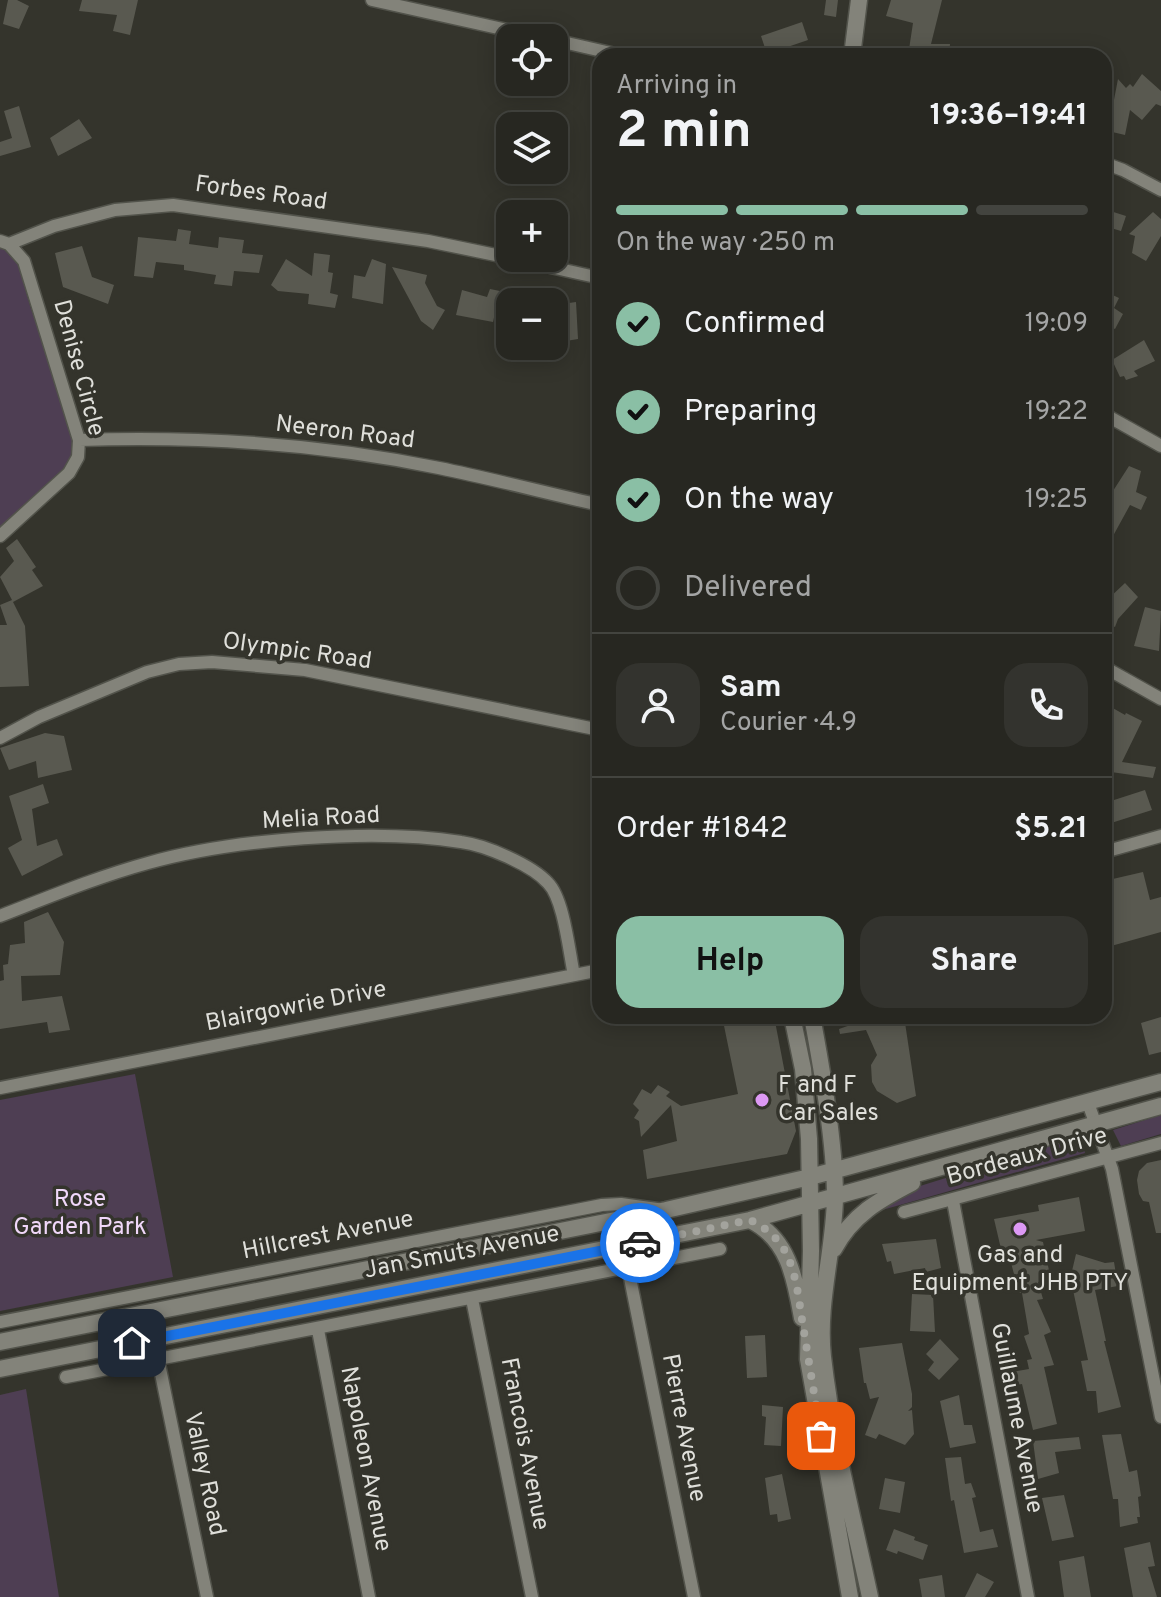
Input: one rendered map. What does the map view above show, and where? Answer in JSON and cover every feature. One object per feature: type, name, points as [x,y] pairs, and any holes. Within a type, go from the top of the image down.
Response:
[{"type":"main road","points":[[853,48],[859,0]]},
{"type":"main road","points":[[794,1024],[803,1069],[810,1177],[808,1359]]},
{"type":"main road","points":[[813,1024],[835,1198],[823,1306],[823,1355],[839,1451],[870,1597]]},
{"type":"main road","name":"Jan Smuts Avenue","points":[[0,1342],[666,1210],[810,1177],[1161,1082]]},
{"type":"main road","name":"Jan Smuts Avenue","points":[[0,1369],[750,1220],[1161,1106]]},
{"type":"main road","points":[[830,1256],[850,1223],[868,1207],[946,1166]]},
{"type":"main road","points":[[750,1220],[774,1236],[790,1264],[850,1597]]},
{"type":"street","points":[[372,0],[496,28]]},
{"type":"street","points":[[568,43],[592,49]]},
{"type":"street","points":[[1112,166],[1161,190]]},
{"type":"street","name":"Forbes Road","points":[[4,242],[115,210],[173,205],[428,241],[496,255]]},
{"type":"street","name":"Denise Circle","points":[[0,536],[69,473],[78,457],[79,440],[24,261],[4,242]]},
{"type":"street","name":"Forbes Road","points":[[568,271],[592,276]]},
{"type":"street","points":[[1112,418],[1161,446]]},
{"type":"street","name":"Neeron Road","points":[[79,440],[141,438],[265,444],[369,456],[438,468],[592,503]]},
{"type":"street","name":"Olympic Road","points":[[0,738],[39,717],[147,672],[179,664],[212,662],[305,670],[592,728]]},
{"type":"street","points":[[1112,671],[1161,699]]},
{"type":"street","points":[[1112,850],[1161,836]]},
{"type":"street","name":"Melia Road","points":[[0,916],[149,862],[200,851],[330,838],[440,839],[465,842],[507,858],[550,884],[558,900],[574,975]]},
{"type":"street","name":"Blairgowrie Drive","points":[[0,1088],[592,972]]},
{"type":"street","points":[[1088,1103],[1121,1211],[1161,1417]]},
{"type":"street","name":"Bordeaux Drive","points":[[904,1212],[1161,1143]]},
{"type":"street","name":"Guillaume Avenue","points":[[953,1201],[1028,1597]]},
{"type":"street","name":"Hillcrest Avenue","points":[[0,1322],[602,1205],[621,1204],[666,1210]]},
{"type":"street","points":[[66,1377],[720,1249]]},
{"type":"street","name":"Pierre Avenue","points":[[628,1268],[694,1597]]},
{"type":"street","name":"Francois Avenue","points":[[472,1299],[532,1597]]},
{"type":"street","name":"Napoleon Avenue","points":[[318,1330],[369,1597]]},
{"type":"street","name":"Valley Road","points":[[158,1359],[207,1597]]},
{"type":"green space","points":[[0,243],[13,246],[31,309],[81,444],[78,457],[0,539]]},
{"type":"green space","name":"Rose Garden Park","points":[[135,1074],[173,1277],[0,1311],[0,1100]]},
{"type":"green space","points":[[1161,1115],[1161,1134],[1121,1146],[1113,1130]]},
{"type":"green space","points":[[1081,1136],[1085,1153],[875,1212],[920,1186]]},
{"type":"green space","points":[[26,1389],[59,1597],[0,1597],[0,1395]]},
{"type":"building","points":[[8,0],[17,0],[29,6],[19,29],[3,24]]},
{"type":"building","points":[[82,0],[138,0],[130,35],[113,31],[117,15],[79,11]]},
{"type":"building","points":[[826,0],[838,0],[836,17],[824,15]]},
{"type":"building","points":[[891,0],[942,0],[931,44],[950,44],[950,48],[909,48],[913,23],[886,16]]},
{"type":"building","points":[[802,22],[808,40],[785,48],[765,48],[761,36]]},
{"type":"building","points":[[1142,74],[1161,91],[1161,106],[1156,104],[1142,120],[1130,110],[1125,135],[1112,132],[1112,110],[1118,79],[1126,88],[1130,84],[1133,87]]},
{"type":"building","points":[[19,106],[31,147],[0,156],[0,142],[12,138],[4,111]]},
{"type":"building","points":[[79,119],[92,138],[58,156],[50,138]]},
{"type":"building","points":[[1112,212],[1126,216],[1121,231],[1112,228]]},
{"type":"building","points":[[1153,212],[1161,219],[1161,236],[1146,261],[1132,253],[1135,236],[1129,234]]},
{"type":"building","points":[[178,229],[191,231],[189,244],[218,248],[219,237],[244,240],[242,253],[263,255],[259,273],[234,271],[232,286],[214,284],[216,275],[184,270],[184,265],[156,262],[153,278],[134,276],[138,237],[176,241]]},
{"type":"building","points":[[82,246],[92,277],[114,285],[108,304],[63,287],[55,253]]},
{"type":"building","points":[[314,253],[330,255],[328,272],[333,273],[330,293],[338,295],[335,308],[308,304],[309,294],[278,291],[271,285],[286,259],[312,276]]},
{"type":"building","points":[[372,259],[386,264],[383,304],[352,298],[354,275],[365,277]]},
{"type":"building","points":[[392,267],[427,275],[425,283],[437,306],[445,310],[433,330],[421,321]]},
{"type":"building","points":[[490,289],[496,290],[493,322],[456,315],[462,290],[487,297]]},
{"type":"building","points":[[1112,295],[1119,298],[1114,308],[1123,314],[1115,329],[1112,328]]},
{"type":"building","points":[[576,302],[578,339],[568,341],[568,303]]},
{"type":"building","points":[[1144,340],[1155,361],[1134,371],[1138,376],[1126,380],[1124,376],[1120,377],[1112,360]]},
{"type":"building","points":[[1129,466],[1141,471],[1136,492],[1147,497],[1141,510],[1130,505],[1113,536],[1112,535],[1112,493]]},
{"type":"building","points":[[17,539],[36,567],[32,570],[43,586],[13,602],[25,626],[29,686],[0,687],[0,625],[7,625],[0,605],[12,600],[0,577],[14,561],[6,548]]},
{"type":"building","points":[[1125,583],[1138,597],[1118,619],[1115,627],[1112,625],[1112,595]]},
{"type":"building","points":[[1145,607],[1161,611],[1159,651],[1134,646]]},
{"type":"building","points":[[1112,708],[1142,721],[1122,762],[1156,767],[1153,778],[1112,772]]},
{"type":"building","points":[[45,733],[64,736],[72,770],[38,778],[36,761],[9,770],[0,748]]},
{"type":"building","points":[[43,784],[49,803],[32,809],[37,846],[57,839],[63,855],[22,876],[8,848],[22,840],[9,796]]},
{"type":"building","points":[[1145,790],[1152,810],[1112,823],[1112,793],[1114,800]]},
{"type":"building","points":[[1143,872],[1150,900],[1161,897],[1161,932],[1112,946],[1112,879]]},
{"type":"building","points":[[48,912],[64,942],[60,975],[21,976],[22,1001],[62,996],[70,1030],[49,1033],[47,1022],[0,1029],[0,981],[4,980],[3,965],[8,964],[10,945],[25,943],[24,922]]},
{"type":"building","points":[[1161,1017],[1161,1052],[1149,1055],[1141,1023]]},
{"type":"building","points":[[724,1024],[776,1024],[796,1131],[787,1154],[647,1179],[643,1150],[677,1141],[671,1105],[641,1137],[639,1121],[634,1118],[639,1110],[633,1104],[642,1089],[651,1094],[658,1085],[670,1092],[666,1096],[681,1106],[738,1094]]},
{"type":"building","points":[[853,1024],[905,1024],[916,1096],[897,1103],[877,1091],[872,1082],[871,1065],[877,1055],[866,1030],[840,1034],[839,1029]]},
{"type":"building","points":[[1161,1160],[1161,1233],[1156,1233],[1149,1202],[1143,1201],[1139,1194],[1137,1180],[1139,1171],[1147,1163]]},
{"type":"building","points":[[1079,1197],[1085,1231],[1036,1240],[1043,1242],[1051,1280],[1038,1282],[1043,1299],[1037,1300],[1051,1332],[1044,1335],[1054,1365],[1044,1367],[1057,1424],[1033,1430],[1022,1384],[1009,1386],[1007,1373],[1029,1369],[1027,1360],[1032,1359],[1024,1336],[1029,1334],[1022,1293],[1014,1293],[1011,1276],[1014,1274],[1007,1248],[1001,1249],[994,1219],[1039,1211],[1038,1205]]},
{"type":"building","points":[[936,1239],[941,1268],[894,1274],[882,1244]]},
{"type":"building","points":[[1076,1254],[1105,1263],[1114,1262],[1118,1286],[1095,1290],[1121,1407],[1098,1413],[1096,1391],[1087,1391],[1081,1361],[1088,1360],[1073,1290],[1068,1288]]},
{"type":"building","points":[[912,1294],[933,1295],[935,1332],[910,1331]]},
{"type":"building","points":[[765,1335],[767,1377],[747,1378],[745,1336]]},
{"type":"building","points":[[940,1339],[959,1359],[939,1380],[928,1370],[934,1362],[926,1354]]},
{"type":"building","points":[[902,1343],[912,1394],[912,1407],[908,1411],[912,1410],[914,1434],[905,1445],[879,1434],[876,1439],[865,1435],[879,1397],[870,1399],[864,1383],[859,1348]]},
{"type":"building","points":[[959,1395],[964,1425],[972,1425],[976,1443],[950,1448],[940,1401]]},
{"type":"building","points":[[762,1405],[783,1407],[781,1446],[764,1445],[766,1417],[762,1416]]},
{"type":"building","points":[[1121,1434],[1129,1472],[1137,1470],[1141,1496],[1138,1497],[1138,1523],[1120,1527],[1118,1499],[1113,1499],[1102,1435]]},
{"type":"building","points":[[1079,1437],[1081,1449],[1055,1452],[1059,1473],[1038,1479],[1033,1441]]},
{"type":"building","points":[[961,1457],[965,1484],[971,1483],[976,1497],[972,1498],[980,1532],[993,1529],[998,1547],[964,1553],[954,1500],[951,1501],[945,1458]]},
{"type":"building","points":[[782,1474],[791,1519],[778,1522],[777,1514],[770,1515],[765,1478]]},
{"type":"building","points":[[885,1478],[905,1482],[900,1513],[879,1509]]},
{"type":"building","points":[[1064,1495],[1074,1537],[1052,1541],[1042,1498]]},
{"type":"building","points":[[894,1529],[928,1545],[923,1560],[886,1550]]},
{"type":"building","points":[[1150,1542],[1155,1566],[1148,1567],[1157,1597],[1133,1597],[1124,1548]]},
{"type":"building","points":[[1084,1556],[1091,1597],[1064,1597],[1059,1561]]},
{"type":"building","points":[[977,1573],[994,1582],[985,1597],[965,1597]]},
{"type":"building","points":[[942,1575],[945,1597],[922,1597],[919,1579]]},
{"type":"way so far","points":[[640,1243],[750,1220],[774,1236],[790,1264],[799,1301],[821,1436]]},
{"type":"place","name":"F and F Car Sales","points":[[762,1100]]},
{"type":"place","name":"Gas and Equipment JHB PTY","points":[[1020,1229]]},
{"type":"route","points":[[132,1343],[640,1243]]}]
